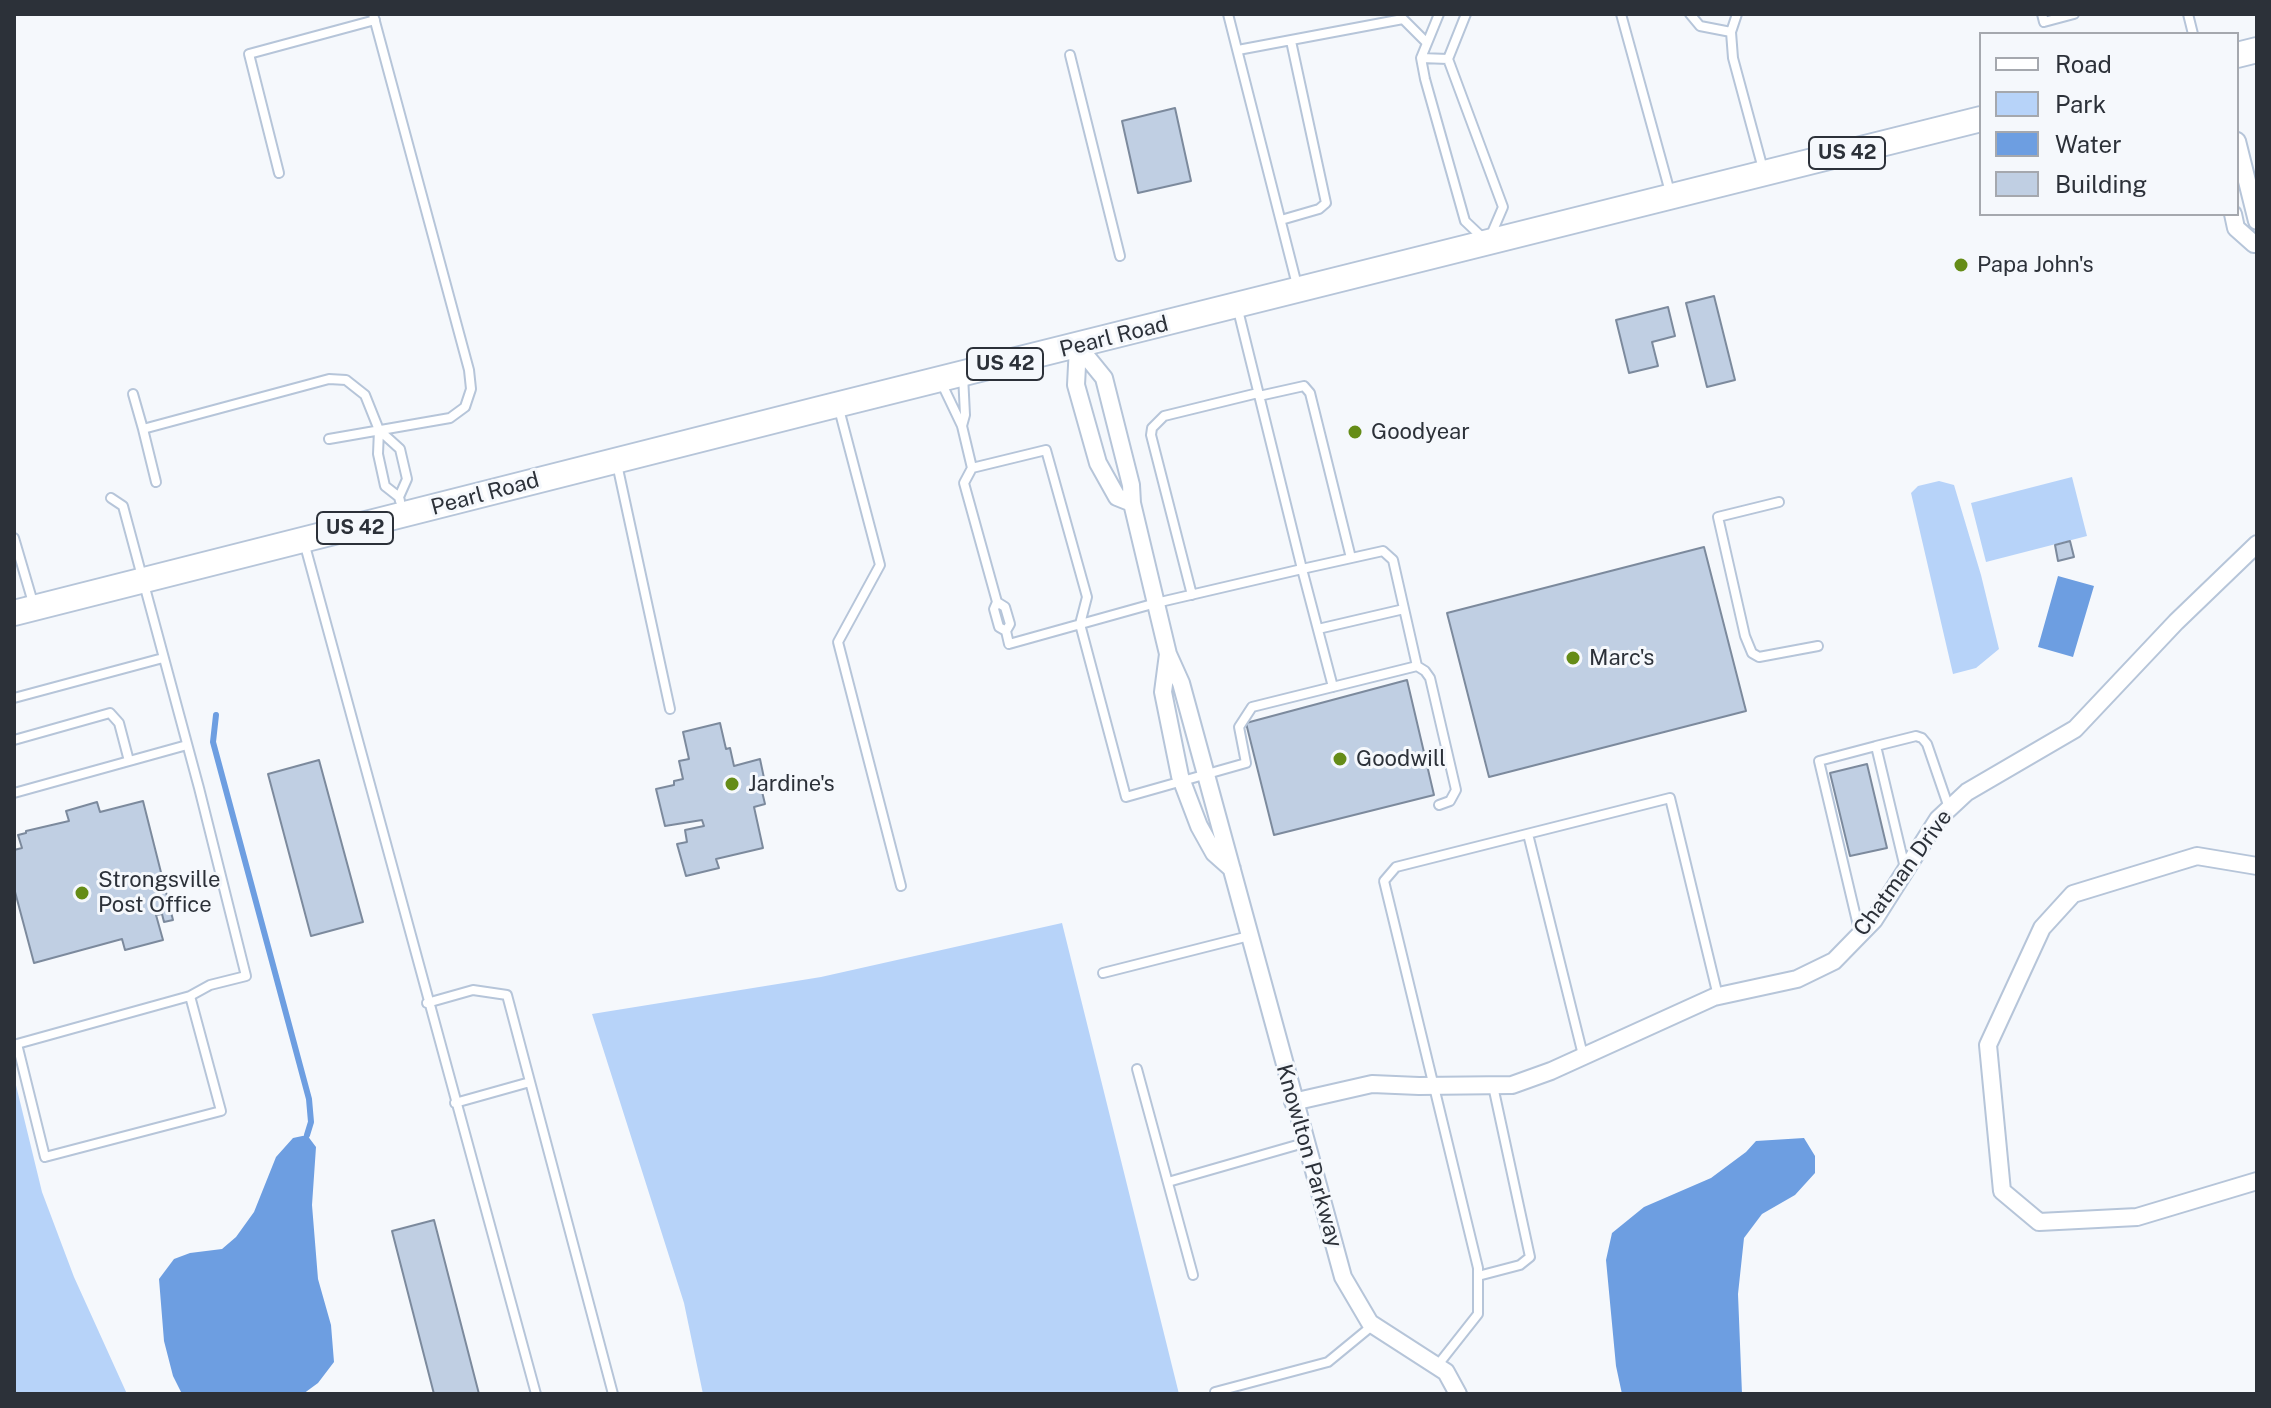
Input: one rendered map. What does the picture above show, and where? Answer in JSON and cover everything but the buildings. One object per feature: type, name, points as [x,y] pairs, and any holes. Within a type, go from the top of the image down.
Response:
[{"type":"main road","name":"Pearl Road","points":[[24,610],[304,541],[402,506],[616,460],[1979,119]]},
{"type":"street","points":[[2239,149],[2257,221]]},
{"type":"street","points":[[2233,216],[2236,228],[2256,242]]},
{"type":"street","points":[[1078,346],[1076,385],[1098,463],[1117,497],[1132,503]]},
{"type":"street","name":"Knowlton Parkway","points":[[1078,346],[1104,378],[1168,654],[1181,683],[1343,1277],[1373,1325],[1446,1372],[1458,1394]]},
{"type":"street","name":"Chatman Drive","points":[[1293,1102],[1372,1084],[1512,1085],[1718,996],[1797,979],[1834,961],[1874,920],[1938,819],[1949,808],[1967,792],[2075,729],[2176,622],[2257,544]]},
{"type":"street","name":"Knowlton Parkway","points":[[1168,654],[1163,692],[1182,782],[1199,826],[1214,853],[1233,870]]},
{"type":"street","points":[[2257,866],[2197,856],[2073,894],[2042,928],[1988,1045],[2002,1191],[2039,1222],[2137,1217],[2257,1181]]},
{"type":"lane","points":[[1228,14],[1298,290]]},
{"type":"lane","points":[[1439,14],[1421,58],[1465,221],[1488,243],[1503,207],[1448,59],[1466,14]]},
{"type":"lane","points":[[1621,14],[1671,197]]},
{"type":"lane","points":[[1690,14],[1700,26],[1731,32]]},
{"type":"lane","points":[[1737,14],[1731,32],[1733,58],[1764,173]]},
{"type":"lane","points":[[2042,14],[2044,22],[2074,14]]},
{"type":"lane","points":[[279,173],[249,54],[374,17],[469,370],[471,389],[465,407],[450,418],[329,439]]},
{"type":"lane","points":[[1238,50],[1403,19],[1427,43]]},
{"type":"lane","points":[[1281,220],[1319,209],[1326,203],[1291,41]]},
{"type":"lane","points":[[1070,55],[1120,256]]},
{"type":"lane","points":[[1421,58],[1448,59]]},
{"type":"lane","points":[[1237,306],[1333,687]]},
{"type":"lane","points":[[951,377],[972,468],[964,483],[997,602],[1005,607],[1010,624],[1006,631],[1009,644],[1156,603],[1383,551],[1393,560],[1417,666],[1430,678],[1456,790],[1450,801],[1439,805]]},
{"type":"lane","points":[[951,377],[965,415],[962,426]]},
{"type":"lane","points":[[143,429],[329,379],[346,380],[365,395],[379,430],[378,454],[385,486],[402,506]]},
{"type":"lane","points":[[1192,595],[1151,435],[1152,428],[1164,416],[1304,386],[1310,393],[1351,558]]},
{"type":"lane","points":[[133,394],[156,482]]},
{"type":"lane","points":[[838,404],[880,565],[838,642],[901,886]]},
{"type":"lane","points":[[379,430],[400,449],[407,479],[402,506]]},
{"type":"lane","points":[[972,468],[1046,450],[1087,597],[1080,624],[1126,797],[1246,763],[1239,727],[1252,707],[1417,666]]},
{"type":"lane","points":[[616,460],[670,709]]},
{"type":"lane","points":[[111,498],[123,506],[246,976],[210,985],[190,996],[17,1044],[45,1157],[221,1111],[190,996]]},
{"type":"lane","points":[[1779,502],[1718,517],[1745,636],[1752,653],[1759,657],[1818,646]]},
{"type":"lane","points":[[14,538],[24,610]]},
{"type":"lane","points":[[304,541],[427,1003],[536,1394]]},
{"type":"lane","points":[[1318,629],[1404,609]]},
{"type":"lane","points":[[14,698],[163,658]]},
{"type":"lane","points":[[14,740],[110,713],[119,723],[129,761]]},
{"type":"lane","points":[[1860,934],[1819,761],[1916,736],[1922,738],[1927,744],[1949,808]]},
{"type":"lane","points":[[14,793],[187,745]]},
{"type":"lane","points":[[1876,746],[1906,870]]},
{"type":"lane","points":[[1437,1366],[1478,1314],[1478,1276],[1384,881],[1396,867],[1670,798],[1718,996]]},
{"type":"lane","points":[[1528,834],[1583,1055]]},
{"type":"lane","points":[[1103,973],[1249,936]]},
{"type":"lane","points":[[427,1003],[473,990],[507,995],[613,1394]]},
{"type":"lane","points":[[1137,1069],[1193,1275]]},
{"type":"lane","points":[[455,1103],[530,1082]]},
{"type":"lane","points":[[1478,1276],[1520,1265],[1530,1257],[1493,1086]]},
{"type":"lane","points":[[1168,1182],[1304,1143]]},
{"type":"lane","points":[[1215,1392],[1328,1362],[1373,1325]]},
{"type":"green space","points":[[2072,477],[2087,536],[1986,562],[1971,503]]},
{"type":"green space","points":[[1939,481],[1954,485],[1999,649],[1976,668],[1953,674],[1911,493],[1918,486]]},
{"type":"green space","points":[[1062,923],[1179,1394],[703,1394],[684,1303],[592,1014],[821,977]]},
{"type":"green space","points":[[14,1077],[42,1192],[74,1277],[127,1394],[14,1394]]},
{"type":"water","points":[[2058,576],[2094,586],[2073,657],[2038,647]]},
{"type":"water","points":[[307,1135],[316,1147],[312,1205],[318,1279],[331,1325],[334,1362],[318,1383],[303,1394],[182,1394],[173,1376],[164,1341],[159,1279],[174,1259],[190,1253],[222,1249],[236,1237],[254,1212],[276,1157],[293,1138]]},
{"type":"water","points":[[1804,1138],[1815,1156],[1815,1173],[1795,1195],[1762,1214],[1744,1238],[1738,1294],[1742,1394],[1622,1394],[1616,1366],[1606,1260],[1612,1233],[1644,1207],[1711,1178],[1756,1141]]},
{"type":"waterway","points":[[216,715],[213,742],[309,1099],[311,1122],[307,1135]]},
{"type":"place","name":"Papa John's","points":[[1961,265]]},
{"type":"place","name":"Goodyear","points":[[1355,432]]},
{"type":"place","name":"Marc's","points":[[1573,658]]},
{"type":"place","name":"Goodwill","points":[[1340,759]]},
{"type":"place","name":"Jardine's","points":[[732,784]]},
{"type":"place","name":"Strongsville Post Office","points":[[82,893]]}]
